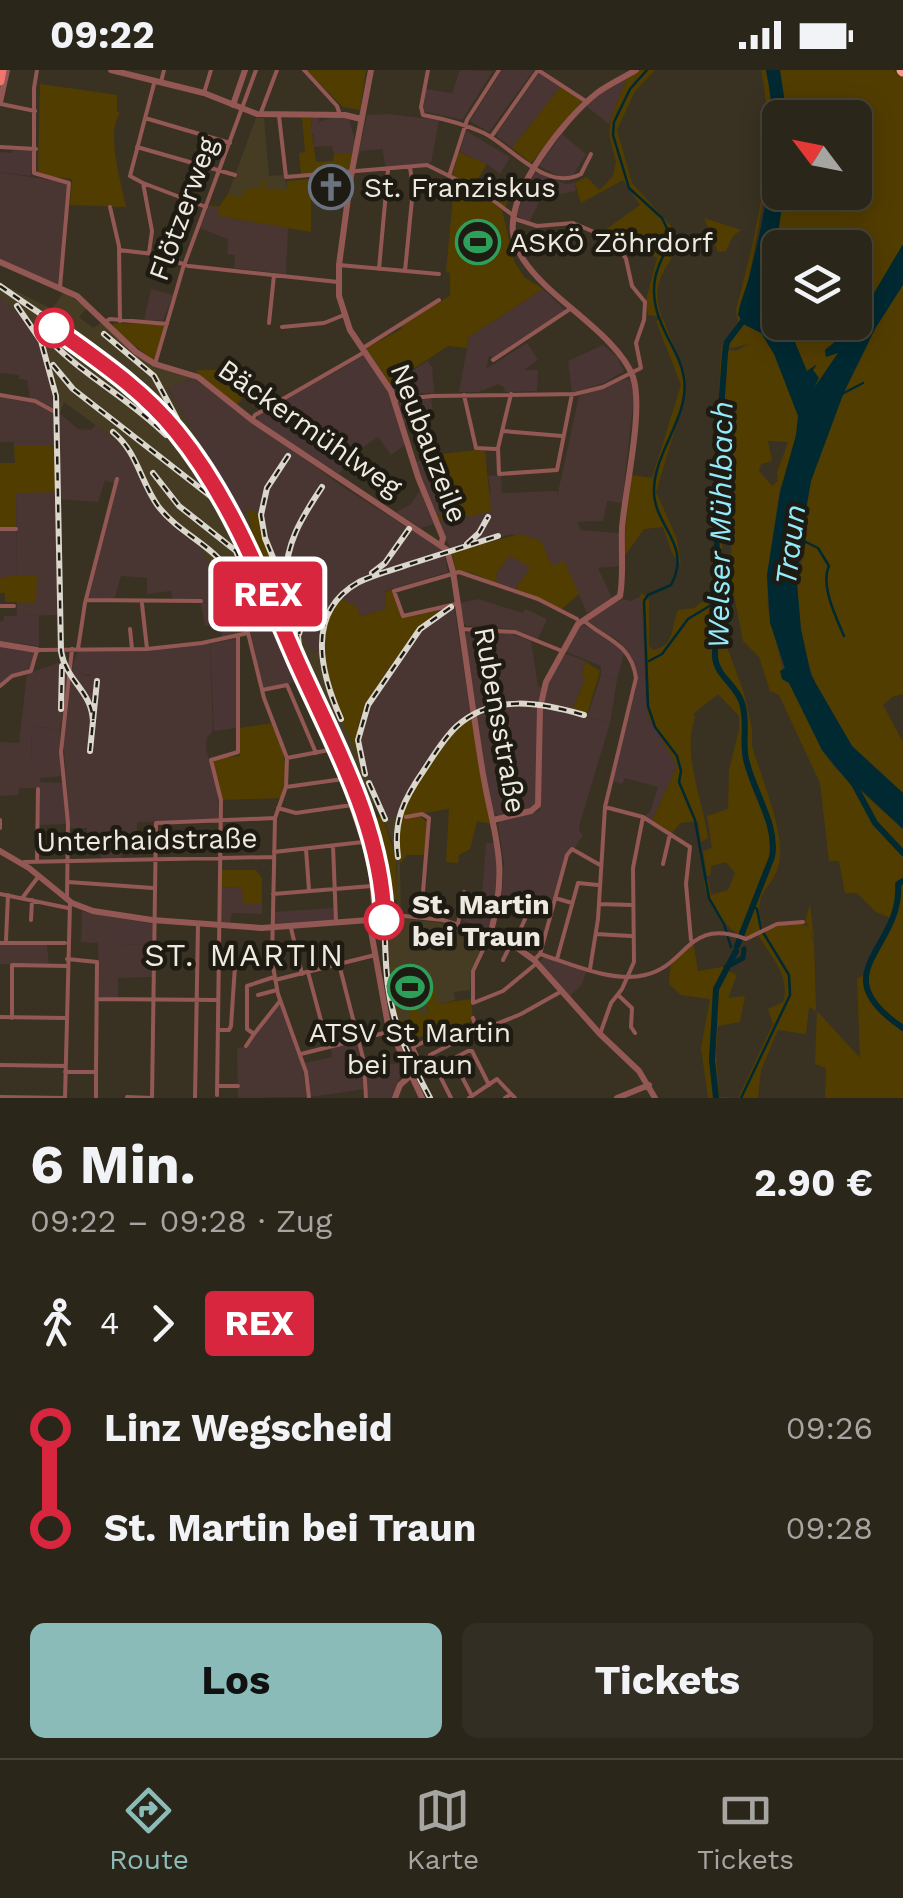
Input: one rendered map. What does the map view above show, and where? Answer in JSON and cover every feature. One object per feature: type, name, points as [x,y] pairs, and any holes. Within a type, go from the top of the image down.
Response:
[{"type":"main road","points":[[0,81],[5,70]]},
{"type":"street","points":[[5,70],[0,103],[35,111]]},
{"type":"street","points":[[37,70],[35,174],[69,182],[60,287]]},
{"type":"street","points":[[110,70],[204,93],[260,114],[361,118]]},
{"type":"street","points":[[164,70],[145,118],[130,176],[206,206]]},
{"type":"street","points":[[204,93],[211,70]]},
{"type":"street","name":"Flötzerweg","points":[[233,106],[252,70]]},
{"type":"street","name":"Flötzerweg","points":[[155,364],[184,264],[243,110],[252,70]]},
{"type":"street","points":[[260,114],[277,70]]},
{"type":"street","points":[[304,70],[337,106],[340,115]]},
{"type":"street","name":"Neubauzeile","points":[[371,70],[352,172],[338,282],[344,314],[394,400],[442,538],[441,546]]},
{"type":"street","points":[[428,70],[422,113],[465,125],[491,137],[534,168],[571,178],[586,170],[591,154]]},
{"type":"street","points":[[449,176],[465,125],[498,70]]},
{"type":"street","points":[[491,137],[538,70],[586,102]]},
{"type":"street","points":[[493,820],[538,806],[540,703],[580,619],[620,596],[636,402],[631,373],[618,353],[522,258],[514,239],[513,217],[534,168],[586,102],[613,78],[636,70]]},
{"type":"street","points":[[279,116],[286,176],[430,166],[482,192],[513,217],[536,226],[573,223],[606,236],[620,249],[632,286],[645,302],[636,343],[642,364],[596,389],[572,394],[394,400]]},
{"type":"street","points":[[145,118],[230,143]]},
{"type":"street","points":[[0,147],[36,149]]},
{"type":"street","points":[[137,147],[235,175]]},
{"type":"street","points":[[405,271],[413,189],[410,167]]},
{"type":"street","points":[[379,269],[388,170]]},
{"type":"street","points":[[143,182],[152,233],[149,253]]},
{"type":"street","points":[[110,207],[119,250],[120,320]]},
{"type":"street","points":[[119,250],[149,253],[184,264],[338,282]]},
{"type":"street","name":"Bäckermühlweg","points":[[0,262],[83,300],[129,347],[155,364],[192,374],[252,420],[441,546]]},
{"type":"street","points":[[339,265],[438,274]]},
{"type":"street","points":[[269,323],[274,275]]},
{"type":"street","points":[[252,420],[254,415],[439,300]]},
{"type":"street","points":[[492,360],[570,308]]},
{"type":"street","points":[[282,327],[324,324],[344,314]]},
{"type":"street","points":[[104,322],[167,324]]},
{"type":"street","points":[[0,394],[35,401],[56,412]]},
{"type":"street","points":[[511,394],[498,448],[499,474],[556,472],[572,394]]},
{"type":"street","points":[[464,395],[476,448],[498,448]]},
{"type":"street","points":[[502,431],[564,436]]},
{"type":"street","points":[[0,1097],[65,1098],[68,861],[61,752],[75,649],[117,480]]},
{"type":"street","points":[[0,529],[16,529]]},
{"type":"street","name":"Rubensstraße","points":[[441,546],[448,552],[453,572],[484,777],[501,856],[498,906],[490,935]]},
{"type":"street","points":[[458,604],[404,616],[394,592],[453,572],[538,599],[580,619],[623,647],[635,673],[634,695],[606,807],[590,969]]},
{"type":"street","points":[[86,600],[201,601]]},
{"type":"street","points":[[142,603],[147,649]]},
{"type":"street","points":[[0,606],[14,606]]},
{"type":"street","points":[[130,629],[132,649]]},
{"type":"street","points":[[461,629],[515,632],[562,651]]},
{"type":"street","points":[[0,644],[37,650],[147,649],[248,633],[262,690],[287,758],[286,787],[275,818],[274,978],[301,1054],[309,1098]]},
{"type":"street","points":[[217,1094],[220,822],[219,786],[211,760],[238,752],[238,636]]},
{"type":"street","points":[[0,686],[12,676],[31,671],[37,650]]},
{"type":"street","points":[[262,690],[288,686],[316,752]]},
{"type":"street","points":[[0,894],[155,921],[291,928],[370,921],[374,917],[372,886],[364,842],[332,751],[287,758]]},
{"type":"street","points":[[286,787],[344,780]]},
{"type":"street","points":[[38,789],[38,861]]},
{"type":"street","points":[[278,808],[296,814],[352,805]]},
{"type":"street","points":[[606,807],[643,817],[691,850],[686,885],[691,940]]},
{"type":"street","points":[[406,817],[422,814],[429,818],[421,916]]},
{"type":"street","points":[[600,1034],[609,1006],[634,962],[634,853],[643,817]]},
{"type":"street","points":[[127,1098],[152,1098],[156,823],[275,818]]},
{"type":"street","points":[[0,820],[0,828]]},
{"type":"street","points":[[662,864],[670,834]]},
{"type":"street","points":[[156,840],[220,838]]},
{"type":"street","points":[[320,840],[322,848]]},
{"type":"street","name":"Unterhaidstraße","points":[[22,864],[274,854],[364,842]]},
{"type":"street","points":[[333,846],[336,923]]},
{"type":"street","points":[[490,935],[473,971],[473,1002],[503,991],[537,959],[572,849],[600,865]]},
{"type":"street","points":[[306,850],[310,892]]},
{"type":"street","points":[[0,851],[39,876],[68,903]]},
{"type":"street","points":[[23,897],[39,876]]},
{"type":"street","points":[[68,882],[155,889]]},
{"type":"street","points":[[557,959],[578,882],[600,884]]},
{"type":"street","points":[[274,894],[372,886]]},
{"type":"street","points":[[458,924],[464,892]]},
{"type":"street","points":[[8,895],[3,942],[67,943]]},
{"type":"street","points":[[555,898],[572,903]]},
{"type":"street","points":[[32,900],[32,920]]},
{"type":"street","points":[[599,904],[632,905]]},
{"type":"street","points":[[498,906],[524,907]]},
{"type":"street","points":[[520,928],[531,906],[552,907]]},
{"type":"street","points":[[404,916],[458,924],[511,944],[537,959],[648,1085],[654,1098]]},
{"type":"street","points":[[370,921],[390,1032],[422,1098]]},
{"type":"street","points":[[537,959],[557,959],[628,977],[658,970],[691,940],[729,932],[741,938],[777,924],[803,922]]},
{"type":"street","points":[[195,1098],[198,924]]},
{"type":"street","points":[[291,928],[328,1048]]},
{"type":"street","points":[[596,934],[634,936]]},
{"type":"street","points":[[503,960],[511,944]]},
{"type":"street","points":[[254,1034],[245,1027],[247,986],[375,955]]},
{"type":"street","points":[[218,1030],[229,1030],[231,1026],[235,966],[234,958],[220,958]]},
{"type":"street","points":[[12,1018],[12,966],[98,962],[96,1098]]},
{"type":"street","points":[[339,964],[365,1071],[366,1098]]},
{"type":"street","points":[[258,995],[277,990]]},
{"type":"street","points":[[451,1098],[430,1054],[521,1014],[562,991]]},
{"type":"street","points":[[618,995],[632,1008],[631,1027],[635,1033]]},
{"type":"street","points":[[97,999],[219,1000]]},
{"type":"street","points":[[246,1046],[280,1001]]},
{"type":"street","points":[[0,1018],[66,1018]]},
{"type":"street","points":[[474,1018],[476,1031]]},
{"type":"street","points":[[459,1038],[452,1029],[413,1047],[423,1070],[471,1050],[489,1085]]},
{"type":"street","points":[[301,1054],[390,1032]]},
{"type":"street","points":[[452,1059],[470,1097],[498,1079],[510,1097]]},
{"type":"street","points":[[630,1064],[648,1085]]},
{"type":"street","points":[[0,1065],[96,1072]]},
{"type":"street","points":[[630,1092],[640,1084],[638,1074]]},
{"type":"street","points":[[395,1098],[400,1085],[411,1076]]},
{"type":"street","points":[[616,1098],[648,1085]]},
{"type":"street","points":[[218,1086],[238,1086]]},
{"type":"shaded area","points":[[306,70],[366,70],[360,110],[343,107]]},
{"type":"shaded area","points":[[460,70],[493,71],[462,120],[423,111],[426,89],[452,93]]},
{"type":"shaded area","points":[[502,70],[534,70],[489,132],[470,121]]},
{"type":"shaded area","points":[[640,70],[655,70],[635,91],[617,130],[632,183],[671,226],[679,247],[658,288],[662,317],[648,315],[646,300],[657,258],[645,256],[634,238],[621,248],[601,233],[640,205],[623,180],[581,203],[575,183],[586,177],[600,190],[613,176],[616,162],[609,134],[611,118],[627,78]]},
{"type":"shaded area","points":[[761,70],[766,70],[771,100],[766,100]]},
{"type":"shaded area","points":[[780,70],[893,70],[903,76],[903,694],[883,705],[903,742],[903,793],[839,729],[818,689],[804,647],[797,576],[805,550],[804,512],[832,419],[872,340],[872,230],[775,230],[780,210],[872,210],[872,100],[784,100]]},
{"type":"shaded area","points":[[539,73],[561,86],[512,148],[497,133]]},
{"type":"shaded area","points":[[627,78],[609,124],[586,106],[601,93]]},
{"type":"shaded area","points":[[40,84],[117,95],[120,113],[114,144],[126,207],[70,205],[72,179],[38,175]]},
{"type":"shaded area","points":[[561,86],[582,101],[531,163],[512,148]]},
{"type":"shaded area","points":[[367,115],[439,120],[431,163],[386,167],[382,149],[361,151],[357,158]]},
{"type":"shaded area","points":[[256,118],[264,118],[269,176],[284,175],[287,189],[241,199],[228,194]]},
{"type":"shaded area","points":[[302,118],[311,118],[312,130],[308,134],[312,134],[316,162],[333,161],[334,154],[352,154],[349,170],[301,174],[299,153],[305,152]]},
{"type":"shaded area","points":[[311,118],[319,118],[319,122],[349,118],[355,141],[352,154],[334,154],[332,146],[314,147],[313,134],[308,130],[312,129]]},
{"type":"shaded area","points":[[466,131],[510,157],[500,174],[460,152]]},
{"type":"shaded area","points":[[562,134],[586,154],[572,177],[561,177],[539,166]]},
{"type":"shaded area","points":[[34,151],[31,176],[0,172],[0,152]]},
{"type":"shaded area","points":[[459,152],[487,164],[474,185],[508,203],[504,208],[482,190],[452,176]]},
{"type":"shaded area","points":[[0,172],[67,183],[58,284],[0,260]]},
{"type":"shaded area","points":[[535,172],[566,184],[575,183],[576,191],[541,198],[529,223],[516,215]]},
{"type":"shaded area","points":[[263,179],[265,190],[287,189],[287,181],[311,179],[311,232],[218,216],[220,210],[209,205],[219,207],[228,194],[241,198],[244,190],[261,187]]},
{"type":"shaded area","points":[[451,188],[487,198],[502,210],[514,261],[524,277],[543,289],[469,337],[467,348],[448,346],[390,384],[366,348],[450,296],[450,273],[446,272]]},
{"type":"shaded area","points":[[762,191],[749,279],[739,311],[741,323],[746,325],[756,319],[751,315],[752,300],[759,300],[762,287],[762,340],[868,340],[794,443],[780,489],[767,575],[768,609],[783,670],[822,750],[835,768],[903,829],[903,1098],[825,1098],[826,1068],[815,1064],[817,1011],[860,1058],[857,978],[865,975],[891,918],[876,912],[857,893],[845,893],[839,861],[829,861],[820,783],[779,695],[770,691],[759,657],[743,641],[732,585],[731,537],[722,536],[722,634],[732,634],[728,650],[744,693],[752,746],[780,844],[778,868],[759,905],[764,930],[743,938],[730,928],[708,898],[704,881],[708,879],[711,895],[728,890],[735,873],[726,862],[711,866],[707,876],[703,851],[712,848],[707,816],[728,809],[729,770],[739,730],[739,716],[718,694],[693,714],[692,761],[708,838],[701,842],[698,821],[680,823],[672,833],[652,821],[677,766],[648,716],[639,597],[642,593],[649,599],[649,646],[653,650],[669,640],[678,610],[694,608],[711,595],[721,348],[736,351],[749,344],[723,346],[738,322],[736,310]],"holes":[[[768,441],[788,442],[778,481],[772,486],[759,471],[761,464],[772,461]]]},
{"type":"shaded area","points":[[209,205],[221,210],[219,216],[288,228],[286,274],[234,268],[235,255],[227,254],[228,239],[200,228]]},
{"type":"shaded area","points":[[704,218],[741,230],[733,236],[726,251],[718,252]]},
{"type":"shaded area","points":[[0,283],[52,309],[64,292],[87,308],[79,317],[93,328],[101,323],[131,351],[189,375],[191,379],[167,388],[225,483],[237,514],[247,513],[248,508],[253,545],[278,601],[312,653],[321,651],[336,705],[387,818],[396,819],[406,795],[446,736],[471,715],[404,803],[399,817],[401,914],[397,914],[397,863],[391,838],[369,798],[364,801],[383,867],[388,917],[446,923],[486,939],[471,971],[470,990],[454,992],[455,1000],[427,1007],[432,1033],[404,1042],[432,1098],[427,1098],[413,1073],[389,1012],[382,932],[374,933],[375,922],[382,915],[370,834],[273,614],[237,623],[242,633],[233,635],[202,549],[151,501],[132,458],[117,441],[64,402],[60,413],[56,410],[41,345],[26,320],[0,298]]},
{"type":"shaded area","points":[[151,289],[173,295],[163,321],[144,320]]},
{"type":"shaded area","points":[[543,289],[565,310],[563,313],[494,357],[489,356],[486,369],[527,343],[538,360],[524,370],[538,370],[537,391],[505,392],[498,384],[481,391],[482,383],[480,392],[459,392],[469,337]]},
{"type":"shaded area","points":[[0,298],[18,311],[35,334],[51,377],[56,410],[78,429],[91,430],[96,425],[117,441],[132,458],[151,501],[163,516],[201,546],[233,635],[221,638],[222,631],[216,625],[205,626],[200,600],[173,601],[171,591],[147,594],[147,578],[121,576],[114,600],[88,598],[115,484],[105,480],[98,502],[57,499],[59,615],[17,616],[16,492],[56,447],[0,442],[0,396],[56,411],[30,398],[27,380],[0,373]]},
{"type":"shaded area","points":[[663,319],[686,377],[686,393],[656,492],[677,539],[681,565],[663,527],[644,529],[623,558],[630,475],[652,478],[681,385],[656,321]]},
{"type":"shaded area","points":[[115,323],[162,325],[165,328],[156,357],[153,360],[111,327]]},
{"type":"shaded area","points":[[603,345],[617,357],[624,371],[604,383],[572,393],[568,361]]},
{"type":"shaded area","points":[[365,355],[389,394],[405,445],[391,455],[378,437],[353,454],[339,474],[257,420],[259,414]]},
{"type":"shaded area","points":[[428,361],[434,393],[394,393],[390,384]]},
{"type":"shaded area","points":[[198,370],[224,370],[249,389],[237,405]]},
{"type":"shaded area","points":[[189,375],[342,486],[444,551],[448,572],[385,591],[386,609],[361,616],[356,606],[324,629],[321,651],[312,654],[264,538],[260,516],[247,512],[237,515],[231,497],[167,387],[190,380]]},
{"type":"shaded area","points":[[631,380],[634,396],[622,503],[607,501],[603,521],[577,522],[581,530],[619,533],[619,566],[598,568],[613,600],[587,613],[564,562],[552,567],[541,541],[511,534],[452,552],[437,519],[455,519],[491,492],[488,476],[501,475],[502,493],[557,491],[557,497],[579,396]]},
{"type":"shaded area","points":[[431,397],[434,417],[403,424],[398,405],[401,401]]},
{"type":"shaded area","points":[[14,446],[56,446],[57,492],[16,493],[16,527],[0,527],[0,463],[15,463]]},
{"type":"shaded area","points":[[485,451],[491,511],[444,522],[436,516],[453,509],[449,502],[459,486],[437,484],[440,454]]},
{"type":"shaded area","points":[[440,454],[438,484],[459,486],[454,509],[436,516],[415,462]]},
{"type":"shaded area","points":[[420,490],[434,524],[421,528],[396,512],[411,504]]},
{"type":"shaded area","points":[[248,508],[260,516],[264,538],[306,647],[266,576],[254,544]]},
{"type":"shaded area","points":[[0,530],[16,530],[17,577],[0,578]]},
{"type":"shaded area","points":[[520,534],[541,541],[552,566],[564,561],[579,594],[562,609],[515,589],[530,568],[510,555],[496,574],[497,584],[456,571],[452,552]]},
{"type":"shaded area","points":[[510,555],[531,568],[515,589],[497,584],[496,574]]},
{"type":"shaded area","points":[[37,575],[36,603],[5,602],[5,593],[0,593],[0,578]]},
{"type":"shaded area","points":[[392,589],[402,618],[438,612],[405,647],[363,711],[358,727],[358,755],[327,677],[324,637],[341,599],[356,606],[361,616],[386,609],[385,592]]},
{"type":"shaded area","points":[[639,597],[646,699],[677,766],[652,821],[644,816],[650,812],[658,787],[625,778],[622,784],[612,781],[636,689],[635,666],[619,641],[587,622],[589,617],[623,599]]},
{"type":"shaded area","points":[[478,599],[523,613],[525,609],[547,619],[538,639],[512,629],[467,626],[460,603]]},
{"type":"shaded area","points":[[454,606],[471,715],[446,736],[396,820],[387,818],[358,755],[359,723],[369,699],[418,629],[437,610]]},
{"type":"shaded area","points":[[272,613],[305,681],[263,686],[249,632],[242,633],[236,623]]},
{"type":"shaded area","points":[[39,615],[39,646],[0,641],[0,621],[4,616]]},
{"type":"shaded area","points":[[581,624],[609,637],[624,653],[617,680],[601,675],[601,666],[567,652]]},
{"type":"shaded area","points":[[468,631],[509,633],[531,641],[538,686],[542,688],[538,701],[476,712],[465,637]]},
{"type":"shaded area","points":[[234,639],[237,728],[214,731],[210,644]]},
{"type":"shaded area","points":[[210,644],[213,731],[207,737],[206,749],[218,790],[219,820],[137,822],[137,835],[123,835],[121,858],[101,859],[101,839],[87,839],[87,828],[70,828],[63,738],[73,665],[82,675],[89,676],[106,663],[107,651]]},
{"type":"shaded area","points":[[0,646],[32,651],[34,655],[30,669],[10,675],[0,685]]},
{"type":"shaded area","points":[[78,651],[107,651],[106,663],[96,674],[82,675],[73,665]]},
{"type":"shaded area","points":[[562,655],[585,661],[585,678],[572,711],[543,703]]},
{"type":"shaded area","points":[[585,661],[600,671],[587,715],[572,711],[585,678]]},
{"type":"shaded area","points":[[61,662],[68,678],[60,729],[33,726],[31,762],[60,762],[61,776],[40,778],[40,788],[19,788],[18,795],[0,796],[0,742],[19,743],[27,674]]},
{"type":"shaded area","points":[[601,675],[617,680],[610,723],[587,717]]},
{"type":"shaded area","points":[[538,706],[536,803],[534,807],[499,817],[493,811],[485,774],[511,769],[502,708]]},
{"type":"shaded area","points":[[542,706],[610,723],[580,823],[583,835],[571,848],[552,905],[501,906],[504,863],[498,825],[500,821],[540,811]]},
{"type":"shaded area","points":[[502,708],[511,770],[485,774],[476,716]]},
{"type":"shaded area","points":[[471,717],[491,824],[477,821],[470,849],[459,855],[458,863],[446,862],[449,809],[417,814],[427,822],[424,855],[407,855],[400,864],[397,829],[403,805],[439,748]]},
{"type":"shaded area","points":[[273,723],[284,760],[281,798],[222,800],[212,759],[240,756],[240,728]]},
{"type":"shaded area","points":[[32,726],[60,729],[60,762],[31,762]]},
{"type":"shaded area","points":[[333,748],[353,786],[368,828],[382,915],[353,799]]},
{"type":"shaded area","points":[[40,782],[62,783],[67,824],[39,825]]},
{"type":"shaded area","points":[[382,816],[396,856],[397,900],[387,900],[371,820]]},
{"type":"shaded area","points":[[486,843],[496,843],[499,868],[495,907],[484,929],[462,920],[467,894],[482,895]]},
{"type":"shaded area","points":[[221,870],[256,870],[262,878],[262,903],[243,903],[242,888],[221,887]]},
{"type":"shaded area","points":[[221,887],[243,888],[243,903],[262,903],[262,914],[232,913],[230,923],[221,922]]},
{"type":"shaded area","points":[[810,904],[816,1011],[809,1007],[806,1034],[778,1030],[761,1070],[758,1098],[738,1098],[773,1024],[768,1009],[783,1002],[785,993],[778,967],[758,935],[790,923],[809,927],[805,922]]},
{"type":"shaded area","points":[[334,908],[335,920],[274,925],[274,912]]},
{"type":"shaded area","points":[[82,911],[119,918],[119,944],[153,945],[153,950],[144,950],[143,962],[153,963],[153,977],[118,978],[118,998],[99,997],[98,943],[81,942]]},
{"type":"shaded area","points":[[119,918],[152,924],[153,945],[118,944]]},
{"type":"shaded area","points":[[693,941],[698,971],[722,967],[729,961],[728,971],[737,975],[728,998],[745,996],[740,1022],[718,1026],[719,1097],[737,1098],[708,1098],[701,1048],[710,999],[681,995],[669,984],[671,961]]},
{"type":"shaded area","points":[[0,944],[47,945],[49,965],[0,964]]},
{"type":"shaded area","points":[[544,957],[584,969],[582,984],[569,997],[539,962]]},
{"type":"shaded area","points":[[393,964],[396,969],[420,966],[425,987],[434,986],[437,1004],[471,999],[473,1021],[405,1040],[399,1021],[410,1018],[409,1011],[418,1009],[420,1015],[428,1014],[428,1006],[425,1002],[424,1006],[400,1008],[399,1018]]},
{"type":"shaded area","points":[[276,1005],[280,1006],[302,1063],[307,1097],[238,1098],[237,1048],[246,1047]]},
{"type":"shaded area","points":[[356,1042],[365,1089],[310,1097],[305,1063],[332,1057],[331,1048]]},
{"type":"shaded area","points":[[400,1063],[401,1074],[392,1098],[367,1098],[366,1068]]},
{"type":"water","points":[[766,70],[780,70],[784,100],[770,100]]},
{"type":"water","points":[[764,210],[781,210],[778,230],[762,230],[762,335],[745,325],[738,315]]},
{"type":"water","points":[[903,244],[903,285],[872,335],[872,296]]},
{"type":"water","name":"Traun","points":[[765,340],[794,340],[807,371],[817,364],[813,370],[819,378],[814,388],[838,353],[826,357],[825,350],[837,340],[870,340],[844,392],[811,481],[803,528],[806,542],[797,583],[811,675],[852,746],[903,793],[903,829],[859,788],[855,790],[822,750],[789,683],[782,679],[780,671],[785,668],[770,623],[767,575],[798,416]]},
{"type":"waterway","points":[[647,70],[630,89],[614,122],[613,135],[629,188],[662,218],[672,239],[655,277],[659,318]]},
{"type":"waterway","name":"Welser Mühlbach","points":[[737,946],[772,857],[773,845],[746,759],[742,703],[719,670],[715,657],[718,453],[725,353],[727,342],[746,317]]},
{"type":"waterway","points":[[660,320],[680,363],[684,392],[654,490],[659,514],[675,546],[677,571],[671,585],[648,595],[644,601],[648,706],[655,727],[677,756],[679,782],[695,820],[709,898],[724,924],[731,947]]},
{"type":"waterway","points":[[842,394],[863,383]]},
{"type":"waterway","name":"Traun","points":[[804,541],[818,548],[829,566],[826,582],[844,636]]},
{"type":"waterway","points":[[649,661],[662,654],[688,619],[716,602]]},
{"type":"waterway","name":"Welser Mühlbach","points":[[853,782],[875,823],[903,853]]},
{"type":"waterway","name":"Welser Mühlbach","points":[[903,881],[898,884],[896,907],[866,975],[868,991],[879,1008],[903,1028]]},
{"type":"waterway","points":[[741,1098],[790,995],[789,975],[761,929],[757,909],[752,905]]},
{"type":"waterway","points":[[726,967],[743,958],[744,949]]},
{"type":"waterway","name":"Welser Mühlbach","points":[[716,1098],[712,1060],[716,989],[736,951]]},
{"type":"waterway","name":"Welser Mühlbach","points":[[726,967],[730,960]]},
{"type":"railway","points":[[0,286],[87,346],[148,397],[192,447],[234,516],[366,812],[380,867],[390,1001],[404,1044],[430,1098]]},
{"type":"railway","points":[[17,306],[41,341],[56,396],[61,651],[68,671],[88,702],[93,722]]},
{"type":"railway","points":[[43,333],[166,435]]},
{"type":"railway","points":[[104,334],[154,376],[177,419]]},
{"type":"railway","points":[[53,365],[73,389],[214,499]]},
{"type":"railway","points":[[113,432],[128,449],[158,506],[213,553],[238,590]]},
{"type":"railway","points":[[288,456],[267,488],[261,515],[265,538],[296,614],[299,647]]},
{"type":"railway","points":[[153,473],[179,506],[236,551],[261,612]]},
{"type":"railway","points":[[286,583],[291,544],[322,487]]},
{"type":"railway","points":[[467,544],[488,517]]},
{"type":"railway","points":[[372,573],[385,563],[409,529]]},
{"type":"railway","points":[[341,719],[327,682],[322,644],[330,609],[342,595],[371,577],[498,536]]},
{"type":"railway","points":[[299,634],[316,599]]},
{"type":"railway","points":[[365,774],[358,740],[368,705],[420,629],[451,607]]},
{"type":"railway","points":[[61,709],[62,666]]},
{"type":"railway","points":[[90,751],[97,681]]},
{"type":"railway","points":[[398,857],[397,832],[406,801],[439,747],[457,726],[471,716],[502,705],[552,707],[584,715]]},
{"type":"railway","points":[[369,783],[385,819]]},
{"type":"train","name":"REX","points":[[54,328],[130,384],[162,414],[193,454],[231,518],[364,814],[380,870],[384,920]]},
{"type":"place","name":"St. Franziskus","points":[[331,187]]},
{"type":"place","name":"ASKÖ Zöhrdorf","points":[[478,242]]},
{"type":"place","name":"St. Martin bei Traun","points":[[384,920]]},
{"type":"place","name":"ATSV St Martin bei Traun","points":[[410,987]]},
{"type":"district","name":"ST. MARTIN","points":[[245,955]]}]
